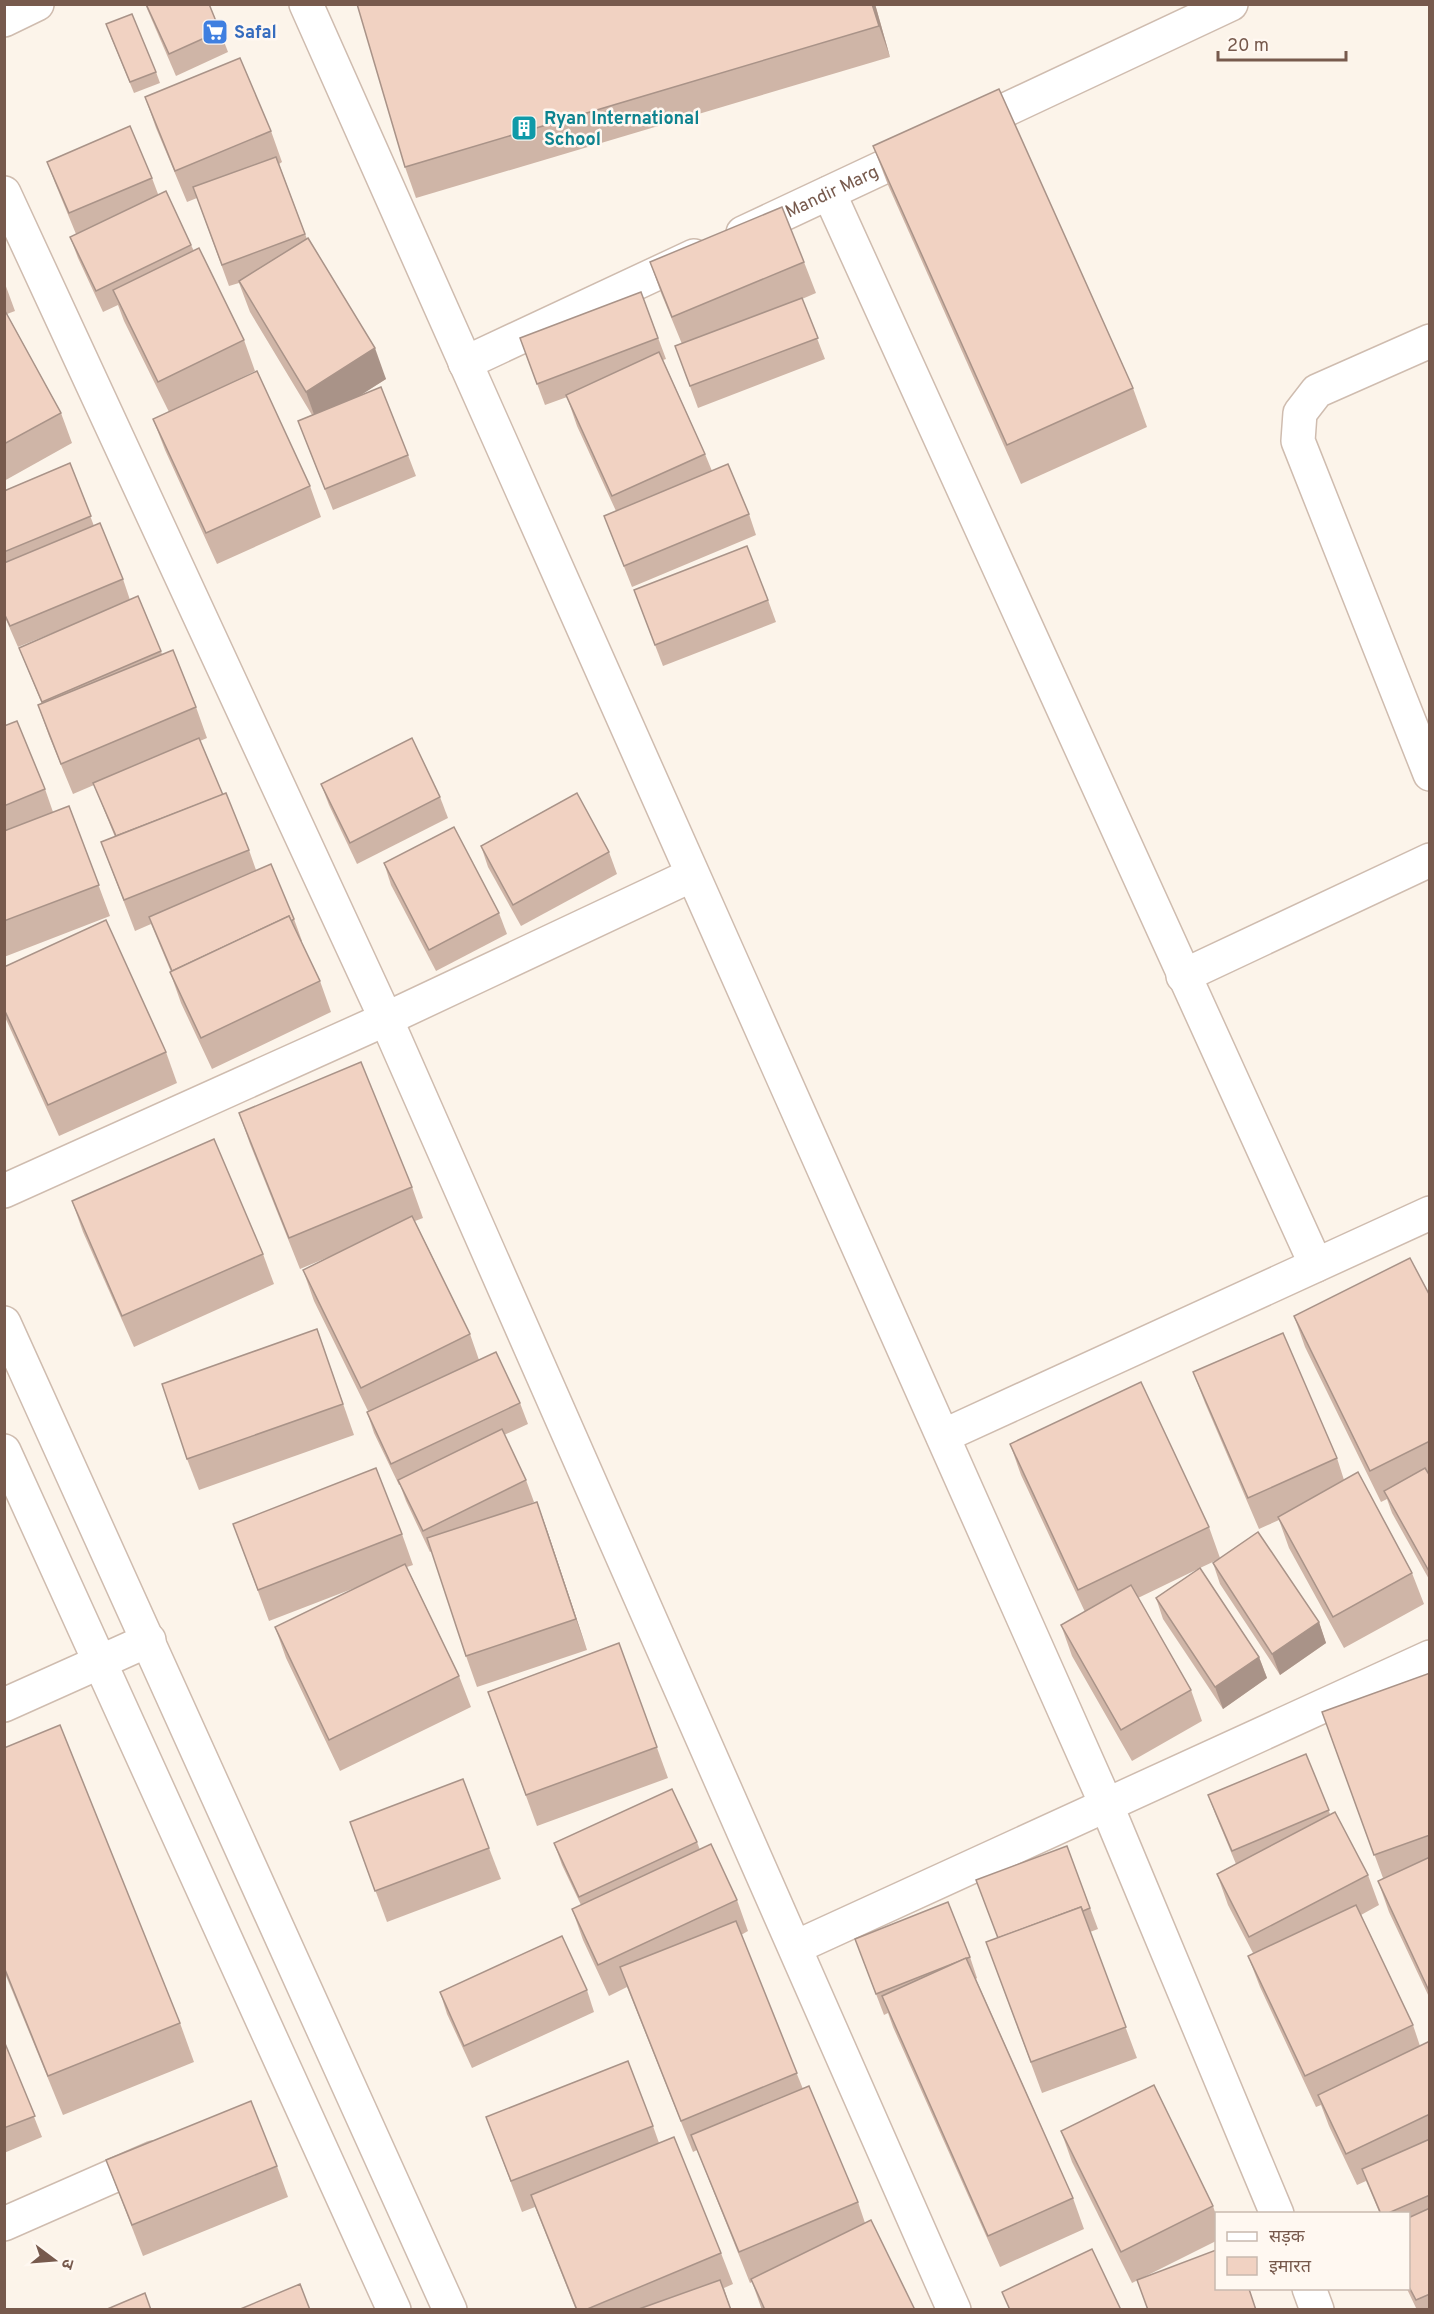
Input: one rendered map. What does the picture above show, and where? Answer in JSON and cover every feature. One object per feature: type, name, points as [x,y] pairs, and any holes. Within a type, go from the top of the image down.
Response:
[{"type":"street","points":[[4,20],[37,4]]},
{"type":"street","points":[[306,4],[1106,1804],[1276,2212]]},
{"type":"street","name":"Mandir Marg","points":[[465,363],[1231,4]]},
{"type":"street","points":[[4,193],[386,1019],[954,2310]]},
{"type":"street","points":[[829,193],[1316,1265]]},
{"type":"street","points":[[1430,341],[1317,391],[1300,413],[1298,441],[1430,774]]},
{"type":"street","points":[[1183,976],[1430,861]]},
{"type":"street","points":[[4,1191],[386,1019],[692,875]]},
{"type":"street","points":[[944,1436],[1430,1213]]},
{"type":"street","points":[[4,1323],[450,2310]]},
{"type":"street","points":[[4,1451],[394,2310]]},
{"type":"street","points":[[4,1705],[149,1640]]},
{"type":"street","points":[[796,1947],[1430,1657]]},
{"type":"street","points":[[4,2224],[184,2145]]},
{"type":"street","points":[[1309,2290],[1317,2310]]},
{"type":"building","points":[[146,4],[209,4],[220,31],[169,54]]},
{"type":"building","name":"Ryan International School","points":[[357,4],[872,4],[879,26],[405,167]]},
{"type":"building","points":[[132,14],[156,72],[130,82],[106,24]]},
{"type":"building","points":[[240,58],[271,131],[175,171],[145,97]]},
{"type":"building","points":[[999,89],[1133,388],[1007,445],[873,146]]},
{"type":"building","points":[[130,126],[152,178],[69,213],[47,162]]},
{"type":"building","points":[[276,157],[305,234],[222,265],[193,187]]},
{"type":"building","points":[[166,191],[191,245],[96,291],[70,237]]},
{"type":"building","points":[[782,207],[804,262],[672,317],[650,262]]},
{"type":"building","points":[[308,238],[375,348],[306,392],[239,281]]},
{"type":"building","points":[[199,248],[244,340],[158,382],[113,290]]},
{"type":"building","points":[[641,292],[658,338],[537,384],[520,338]]},
{"type":"building","points":[[802,298],[818,338],[690,386],[675,346]]},
{"type":"building","points":[[4,309],[61,413],[4,444]]},
{"type":"building","points":[[659,352],[705,454],[612,496],[566,395]]},
{"type":"building","points":[[257,371],[310,486],[206,533],[153,419]]},
{"type":"building","points":[[381,387],[408,455],[325,489],[298,421]]},
{"type":"building","points":[[70,463],[91,516],[4,552],[4,491]]},
{"type":"building","points":[[728,464],[749,514],[624,566],[604,516]]},
{"type":"building","points":[[100,523],[123,579],[10,626],[4,613],[4,563]]},
{"type":"building","points":[[747,546],[768,600],[655,645],[634,590]]},
{"type":"building","points":[[138,596],[161,651],[42,702],[19,648]]},
{"type":"building","points":[[173,650],[196,707],[61,764],[38,705]]},
{"type":"building","points":[[17,721],[45,789],[4,806],[4,726]]},
{"type":"building","points":[[199,738],[223,795],[116,836],[93,783]]},
{"type":"building","points":[[412,738],[440,797],[350,843],[321,784]]},
{"type":"building","points":[[226,793],[249,850],[124,900],[101,842]]},
{"type":"building","points":[[577,793],[609,852],[513,905],[481,846]]},
{"type":"building","points":[[69,806],[99,885],[4,921],[4,831]]},
{"type":"building","points":[[454,827],[499,913],[429,950],[384,863]]},
{"type":"building","points":[[271,864],[294,919],[291,921],[289,916],[172,971],[149,917]]},
{"type":"building","points":[[289,916],[320,981],[201,1038],[170,972]]},
{"type":"building","points":[[106,920],[166,1052],[48,1105],[4,1009],[4,967]]},
{"type":"building","points":[[361,1062],[412,1187],[289,1238],[239,1113]]},
{"type":"building","points":[[214,1139],[263,1254],[122,1316],[72,1201]]},
{"type":"building","points":[[412,1216],[470,1334],[361,1388],[303,1270]]},
{"type":"building","points":[[1410,1258],[1430,1296],[1430,1441],[1370,1471],[1294,1316]]},
{"type":"building","points":[[317,1329],[343,1404],[187,1459],[162,1384]]},
{"type":"building","points":[[1283,1333],[1337,1458],[1248,1498],[1193,1372]]},
{"type":"building","points":[[496,1352],[520,1403],[391,1464],[367,1412]]},
{"type":"building","points":[[1141,1382],[1209,1527],[1078,1590],[1010,1444]]},
{"type":"building","points":[[502,1429],[526,1480],[423,1531],[398,1480]]},
{"type":"building","points":[[376,1468],[402,1534],[258,1590],[233,1524]]},
{"type":"building","points":[[1425,1468],[1430,1476],[1430,1573],[1384,1491]]},
{"type":"building","points":[[1358,1472],[1412,1573],[1333,1617],[1278,1517]]},
{"type":"building","points":[[537,1502],[576,1619],[466,1656],[427,1538]]},
{"type":"building","points":[[1258,1532],[1319,1622],[1272,1654],[1213,1563]]},
{"type":"building","points":[[405,1564],[459,1676],[329,1740],[275,1627]]},
{"type":"building","points":[[1200,1568],[1259,1657],[1215,1687],[1156,1598]]},
{"type":"building","points":[[1131,1585],[1191,1690],[1121,1730],[1061,1625]]},
{"type":"building","points":[[619,1643],[657,1747],[526,1795],[488,1692]]},
{"type":"building","points":[[1430,1673],[1430,1835],[1374,1855],[1322,1712]]},
{"type":"building","points":[[60,1725],[180,2023],[48,2076],[4,1967],[4,1748]]},
{"type":"building","points":[[1306,1754],[1329,1810],[1232,1851],[1208,1795]]},
{"type":"building","points":[[463,1779],[489,1848],[375,1891],[350,1822]]},
{"type":"building","points":[[672,1789],[697,1842],[579,1897],[554,1843]]},
{"type":"building","points":[[1335,1812],[1368,1875],[1249,1937],[1217,1874]]},
{"type":"building","points":[[711,1844],[737,1900],[598,1965],[572,1909]]},
{"type":"building","points":[[1067,1846],[1090,1908],[1083,1911],[1081,1907],[998,1938],[976,1880]]},
{"type":"building","points":[[1430,1857],[1430,1993],[1378,1881]]},
{"type":"building","points":[[948,1902],[970,1957],[876,1994],[855,1939]]},
{"type":"building","points":[[1356,1905],[1413,2025],[1305,2076],[1248,1956]]},
{"type":"building","points":[[1081,1907],[1126,2027],[1031,2062],[986,1942]]},
{"type":"building","points":[[736,1921],[797,2073],[681,2121],[620,1967]]},
{"type":"building","points":[[562,1936],[587,1990],[464,2046],[440,1992]]},
{"type":"building","points":[[966,1958],[1073,2198],[988,2236],[882,1996]]},
{"type":"building","points":[[4,2041],[35,2116],[4,2128]]},
{"type":"building","points":[[1430,2041],[1430,2114],[1346,2154],[1318,2095]]},
{"type":"building","points":[[628,2061],[653,2126],[511,2181],[486,2117]]},
{"type":"building","points":[[1154,2085],[1213,2206],[1121,2252],[1061,2131]]},
{"type":"building","points":[[809,2086],[858,2202],[739,2252],[691,2135]]},
{"type":"building","points":[[251,2101],[277,2166],[132,2225],[106,2160]]},
{"type":"building","points":[[674,2137],[721,2253],[585,2310],[577,2310],[531,2195]]},
{"type":"building","points":[[1430,2139],[1430,2195],[1391,2212],[1380,2212],[1362,2169]]},
{"type":"building","points":[[1430,2208],[1430,2294],[1416,2300],[1410,2289],[1410,2217]]},
{"type":"building","points":[[871,2220],[915,2310],[765,2310],[751,2279]]},
{"type":"building","points":[[1092,2249],[1121,2310],[1010,2310],[1002,2292]]},
{"type":"building","points":[[1215,2250],[1215,2290],[1249,2290],[1256,2310],[1148,2310],[1137,2280]]},
{"type":"building","points":[[720,2280],[731,2310],[636,2310]]},
{"type":"building","points":[[300,2284],[310,2310],[238,2310]]},
{"type":"building","points":[[145,2293],[151,2310],[105,2310]]},
{"type":"place","name":"Safal","points":[[215,32]]},
{"type":"place","name":"Ryan International School","points":[[524,128]]}]
